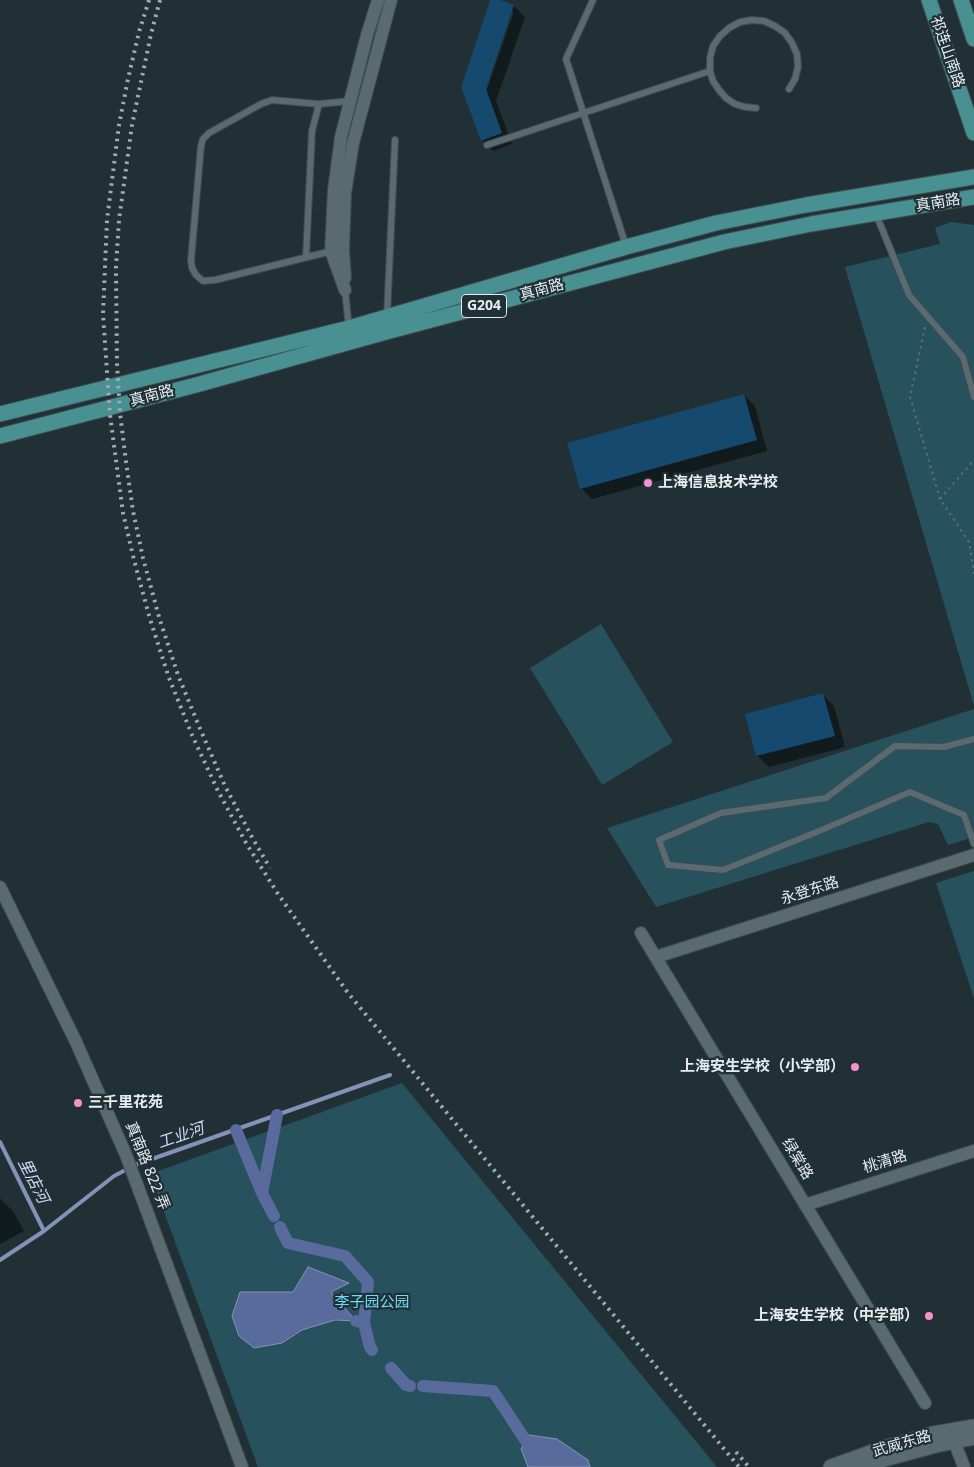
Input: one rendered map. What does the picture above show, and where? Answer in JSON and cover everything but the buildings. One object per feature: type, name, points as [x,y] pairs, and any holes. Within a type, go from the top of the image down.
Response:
[{"type":"main road","name":"祁连山南路","points":[[929,0],[974,133]]},
{"type":"main road","name":"祁连山南路","points":[[961,0],[974,39]]},
{"type":"main road","name":"真南路","points":[[386,325],[626,247],[716,223],[806,205],[974,177]]},
{"type":"main road","name":"真南路","points":[[0,436],[196,385],[386,325],[724,242],[810,224],[974,197]]},
{"type":"main road","name":"真南路","points":[[0,414],[350,335]]},
{"type":"main road","name":"武威东路","points":[[831,1467],[881,1449],[933,1434],[974,1426]]},
{"type":"main road","name":"武威东路","points":[[862,1467],[936,1445],[974,1437]]},
{"type":"street","points":[[357,102],[367,35],[378,0]]},
{"type":"street","points":[[345,290],[337,250],[335,181],[341,137],[357,102],[391,0]]},
{"type":"street","name":"永登东路","points":[[656,957],[974,855]]},
{"type":"street","name":"真南路 822 弄","points":[[0,886],[76,1042],[126,1155],[242,1467]]},
{"type":"street","name":"绿棠路","points":[[641,933],[925,1403]]},
{"type":"street","name":"桃清路","points":[[805,1204],[974,1151]]},
{"type":"street","points":[[954,1441],[964,1467]]},
{"type":"lane","points":[[593,0],[566,59],[626,247]]},
{"type":"lane","points":[[756,108],[735,104],[718,90],[713,81],[710,70],[710,58],[713,46],[729,28],[740,22],[764,21],[785,33],[797,54],[798,66],[795,79],[789,89]]},
{"type":"lane","points":[[486,145],[710,70]]},
{"type":"lane","points":[[337,250],[215,280],[203,280],[196,275],[192,268],[191,260],[201,146],[203,139],[209,133],[261,104],[272,100],[319,104],[357,102]]},
{"type":"lane","points":[[306,258],[312,131],[319,104]]},
{"type":"lane","points":[[386,325],[395,140]]},
{"type":"lane","points":[[876,214],[909,295],[963,357],[974,397]]},
{"type":"lane","points":[[345,290],[350,335]]},
{"type":"lane","points":[[974,739],[944,747],[895,746],[826,798],[720,813],[659,840],[668,865],[723,870],[910,792],[964,815],[974,844]]},
{"type":"path","points":[[928,316],[910,397],[940,499],[969,542],[974,574]]},
{"type":"path","points":[[940,499],[974,460]]},
{"type":"green space","points":[[951,222],[974,225],[974,706],[845,267],[940,244],[935,228]]},
{"type":"green space","points":[[601,624],[673,742],[602,785],[530,668]]},
{"type":"green space","points":[[974,709],[974,837],[948,845],[938,824],[929,822],[656,907],[607,828]]},
{"type":"green space","points":[[974,871],[974,998],[936,883]]},
{"type":"green space","name":"李子园公园","points":[[402,1083],[717,1467],[258,1467],[150,1174]]},
{"type":"water","points":[[308,1267],[349,1283],[331,1292],[356,1321],[335,1320],[302,1330],[282,1343],[254,1348],[239,1336],[232,1316],[240,1292],[293,1292]]},
{"type":"water","points":[[529,1435],[557,1439],[588,1460],[590,1467],[528,1467],[521,1449]]},
{"type":"waterway","name":"工业河","points":[[0,1260],[44,1231],[114,1176],[135,1165],[390,1075]]},
{"type":"waterway","points":[[262,1193],[277,1115]]},
{"type":"waterway","points":[[236,1130],[262,1193],[274,1216]]},
{"type":"waterway","name":"里店河","points":[[0,1142],[44,1231]]},
{"type":"waterway","points":[[280,1227],[288,1243],[345,1256],[368,1282],[364,1323],[356,1321]]},
{"type":"waterway","points":[[364,1323],[372,1350]]},
{"type":"waterway","points":[[391,1368],[406,1385],[410,1386]]},
{"type":"waterway","points":[[423,1386],[493,1391],[526,1441]]},
{"type":"railway","points":[[149,0],[139,32],[119,125],[107,220],[103,314],[110,415],[123,513],[150,619],[169,678],[192,735],[217,789],[246,843],[278,894],[348,993],[739,1467]]},
{"type":"railway","points":[[160,0],[132,125],[119,220],[116,267],[117,364],[126,462],[133,511],[143,558],[159,617],[178,675],[225,786],[270,868]]},
{"type":"railway","points":[[736,1452],[749,1467]]},
{"type":"place","name":"上海信息技术学校","points":[[648,483]]},
{"type":"place","name":"上海安生学校（小学部）","points":[[855,1067]]},
{"type":"place","name":"三千里花苑","points":[[78,1103]]},
{"type":"place","name":"上海安生学校（中学部）","points":[[929,1316]]}]
